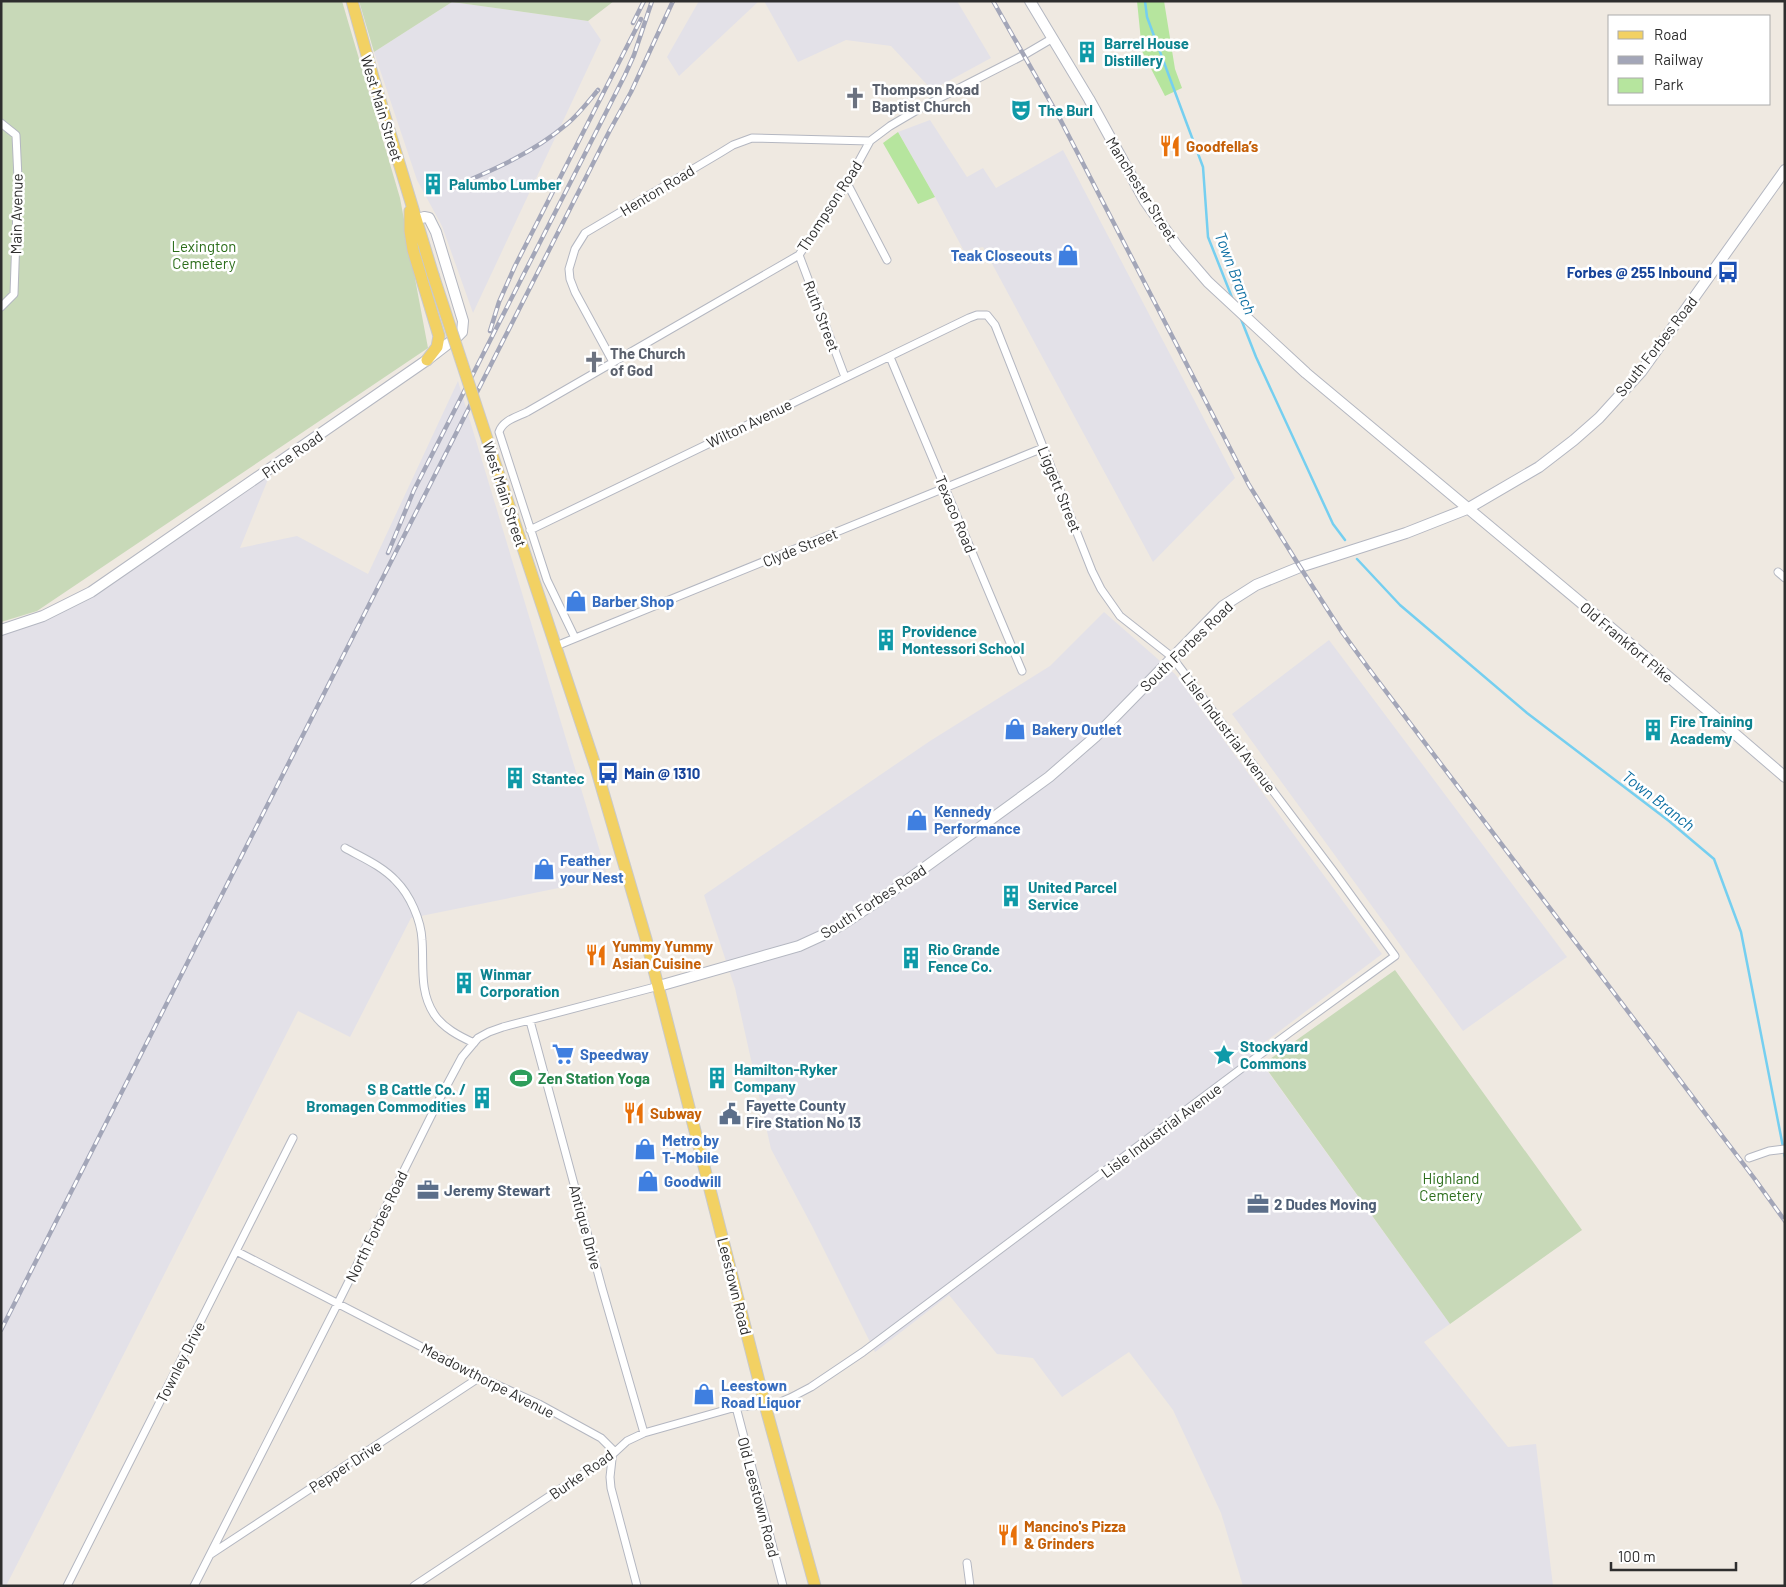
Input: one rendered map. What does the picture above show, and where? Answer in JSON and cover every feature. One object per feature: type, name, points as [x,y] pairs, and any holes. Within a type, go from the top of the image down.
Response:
[{"type":"main road","name":"West Main Street","points":[[352,1],[433,275],[599,777],[659,986]]},
{"type":"main road","name":"Manchester Street","points":[[1030,1],[1146,200],[1178,246],[1208,282],[1300,367],[1467,509]]},
{"type":"main road","name":"South Forbes Road","points":[[659,986],[799,946],[843,924],[1049,778],[1095,737],[1223,606],[1256,585],[1300,567],[1406,533],[1467,509],[1539,467],[1572,442],[1599,418],[1646,364],[1785,170]]},
{"type":"main road","points":[[407,192],[413,250],[439,336],[437,347],[427,360]]},
{"type":"main road","name":"Price Road","points":[[1,630],[43,616],[91,592],[427,360],[458,336],[462,332],[463,322],[432,223],[429,218],[424,216],[416,220]]},
{"type":"main road","name":"Old Frankfort Pike","points":[[1467,509],[1634,647],[1785,777]]},
{"type":"main road","name":"Leestown Road","points":[[659,986],[765,1405],[815,1586]]},
{"type":"street","name":"Thompson Road","points":[[530,530],[499,432],[504,424],[799,254],[847,183],[870,141],[890,126],[924,106],[1024,55],[1053,38]]},
{"type":"street","name":"Main Avenue","points":[[1,123],[16,135],[18,179],[14,294],[1,307]]},
{"type":"street","name":"Henton Road","points":[[613,362],[575,292],[570,279],[571,258],[585,233],[733,145],[752,138],[870,141]]},
{"type":"street","points":[[847,183],[887,260]]},
{"type":"street","name":"Ruth Street","points":[[799,254],[845,377]]},
{"type":"street","name":"Liggett Street","points":[[969,318],[983,314],[991,319],[995,325],[1101,589],[1120,616],[1172,658]]},
{"type":"street","name":"Wilton Avenue","points":[[530,530],[969,318]]},
{"type":"street","name":"Texaco Road","points":[[890,357],[1022,671]]},
{"type":"street","name":"Clyde Street","points":[[556,646],[1043,448]]},
{"type":"street","points":[[530,530],[547,580],[575,638]]},
{"type":"street","points":[[1778,572],[1785,578]]},
{"type":"street","name":"Lisle Industrial Avenue","points":[[765,1405],[776,1404],[811,1387],[860,1354],[1395,956],[1172,658]]},
{"type":"street","points":[[345,848],[380,868],[397,882],[406,895],[421,928],[422,981],[426,998],[434,1014],[446,1027],[474,1043]]},
{"type":"street","name":"North Forbes Road","points":[[194,1586],[462,1057],[478,1038],[502,1027],[659,986]]},
{"type":"street","name":"Antique Drive","points":[[530,1021],[602,1288],[644,1433]]},
{"type":"street","name":"Townley Drive","points":[[67,1586],[293,1138]]},
{"type":"street","points":[[1748,1158],[1769,1151],[1785,1149]]},
{"type":"street","name":"Meadowthorpe Avenue","points":[[236,1251],[480,1377],[539,1404],[601,1438],[611,1446],[614,1454]]},
{"type":"street","name":"Pepper Drive","points":[[210,1554],[480,1377]]},
{"type":"street","name":"Burke Road","points":[[414,1586],[614,1454],[627,1441],[644,1433],[736,1408],[765,1405]]},
{"type":"street","name":"Old Leestown Road","points":[[736,1408],[783,1586]]},
{"type":"street","points":[[614,1454],[610,1477],[611,1488],[637,1586]]},
{"type":"street","points":[[967,1563],[970,1586]]},
{"type":"shaded area","points":[[699,1],[759,1],[679,76],[667,57]]},
{"type":"shaded area","points":[[764,1],[957,1],[991,58],[932,90],[891,46],[846,40],[798,62]]},
{"type":"shaded area","points":[[452,2],[588,21],[601,40],[473,313],[442,226],[417,180],[374,52]]},
{"type":"shaded area","points":[[930,120],[967,177],[983,168],[996,188],[1063,150],[1235,478],[1153,562],[983,247],[964,251],[898,132]]},
{"type":"shaded area","points":[[458,381],[608,878],[411,918],[350,1037],[298,1011],[6,1586],[1,1586],[1,630],[62,607],[273,467],[240,548],[297,536],[368,574]]},
{"type":"shaded area","points":[[1104,612],[1175,674],[1382,954],[1253,1051],[1450,1324],[1424,1342],[1508,1447],[1536,1444],[1553,1586],[1243,1586],[1221,1513],[1173,1410],[1129,1352],[1062,1397],[1033,1358],[997,1354],[949,1295],[875,1352],[771,1149],[735,988],[704,895],[930,741],[1050,666]]},
{"type":"shaded area","points":[[1329,640],[1567,957],[1463,1031],[1232,714]]},
{"type":"green space","name":"Lexington Cemetery","points":[[1,1],[342,1],[400,198],[428,348],[37,611],[1,622]]},
{"type":"green space","points":[[359,1],[614,1],[588,21],[452,2],[374,52]]},
{"type":"green space","points":[[1137,1],[1164,1],[1175,69],[1182,88],[1165,96],[1142,51]]},
{"type":"green space","points":[[898,132],[935,197],[918,204],[883,143]]},
{"type":"green space","name":"Highland Cemetery","points":[[1395,970],[1582,1230],[1450,1324],[1263,1064]]},
{"type":"waterway","name":"Town Branch","points":[[1145,1],[1147,17],[1203,167],[1208,237],[1233,300]]},
{"type":"waterway","name":"Town Branch","points":[[1241,319],[1256,357],[1333,524],[1345,540]]},
{"type":"waterway","name":"Town Branch","points":[[1357,559],[1400,605],[1527,713],[1669,821],[1714,859],[1741,932],[1785,1157]]},
{"type":"railway","points":[[633,23],[644,1]]},
{"type":"railway","points":[[388,553],[414,490],[625,75],[634,55],[652,1]]},
{"type":"railway","points":[[1,1330],[631,92],[673,1]]},
{"type":"railway","points":[[993,1],[1059,117],[1249,485],[1342,632],[1785,1221]]},
{"type":"railway","points":[[490,331],[499,302],[515,266],[641,19]]},
{"type":"railway","points":[[453,187],[498,167],[540,144],[571,120],[598,90]]},
{"type":"place","name":"Barrel House Distillery","points":[[1087,52]]},
{"type":"place","name":"Thompson Road Baptist Church","points":[[855,98]]},
{"type":"place","name":"The Burl","points":[[1021,110]]},
{"type":"place","name":"Goodfella’s","points":[[1170,146]]},
{"type":"place","name":"Palumbo Lumber","points":[[433,184]]},
{"type":"place","name":"Teak Closeouts","points":[[1068,255]]},
{"type":"place","name":"Forbes @ 255 Inbound","points":[[1728,272]]},
{"type":"place","name":"The Church of God","points":[[594,362]]},
{"type":"place","name":"Barber Shop","points":[[576,601]]},
{"type":"place","name":"Providence Montessori School","points":[[886,640]]},
{"type":"place","name":"Bakery Outlet","points":[[1015,729]]},
{"type":"place","name":"Fire Training Academy","points":[[1653,730]]},
{"type":"place","name":"Main @ 1310","points":[[608,773]]},
{"type":"place","name":"Stantec","points":[[515,778]]},
{"type":"place","name":"Kennedy Performance","points":[[917,820]]},
{"type":"place","name":"Feather your Nest","points":[[544,869]]},
{"type":"place","name":"United Parcel Service","points":[[1011,896]]},
{"type":"place","name":"Yummy Yummy Asian Cuisine","points":[[596,955]]},
{"type":"place","name":"Rio Grande Fence Co.","points":[[911,958]]},
{"type":"place","name":"Winmar Corporation","points":[[464,983]]},
{"type":"place","name":"Speedway","points":[[563,1054]]},
{"type":"place","name":"Stockyard Commons","points":[[1224,1055]]},
{"type":"place","name":"Zen Station Yoga","points":[[521,1078]]},
{"type":"place","name":"Hamilton-Ryker Company","points":[[717,1078]]},
{"type":"place","name":"S B Cattle Co. / Bromagen Commodities","points":[[482,1098]]},
{"type":"place","name":"Subway","points":[[634,1113]]},
{"type":"place","name":"Fayette County Fire Station No 13","points":[[730,1114]]},
{"type":"place","name":"Metro by T-Mobile","points":[[645,1149]]},
{"type":"place","name":"Goodwill","points":[[648,1181]]},
{"type":"place","name":"Jeremy Stewart","points":[[428,1190]]},
{"type":"place","name":"2 Dudes Moving","points":[[1258,1204]]},
{"type":"place","name":"Leestown Road Liquor","points":[[704,1394]]},
{"type":"place","name":"Mancino's Pizza & Grinders","points":[[1008,1535]]}]
